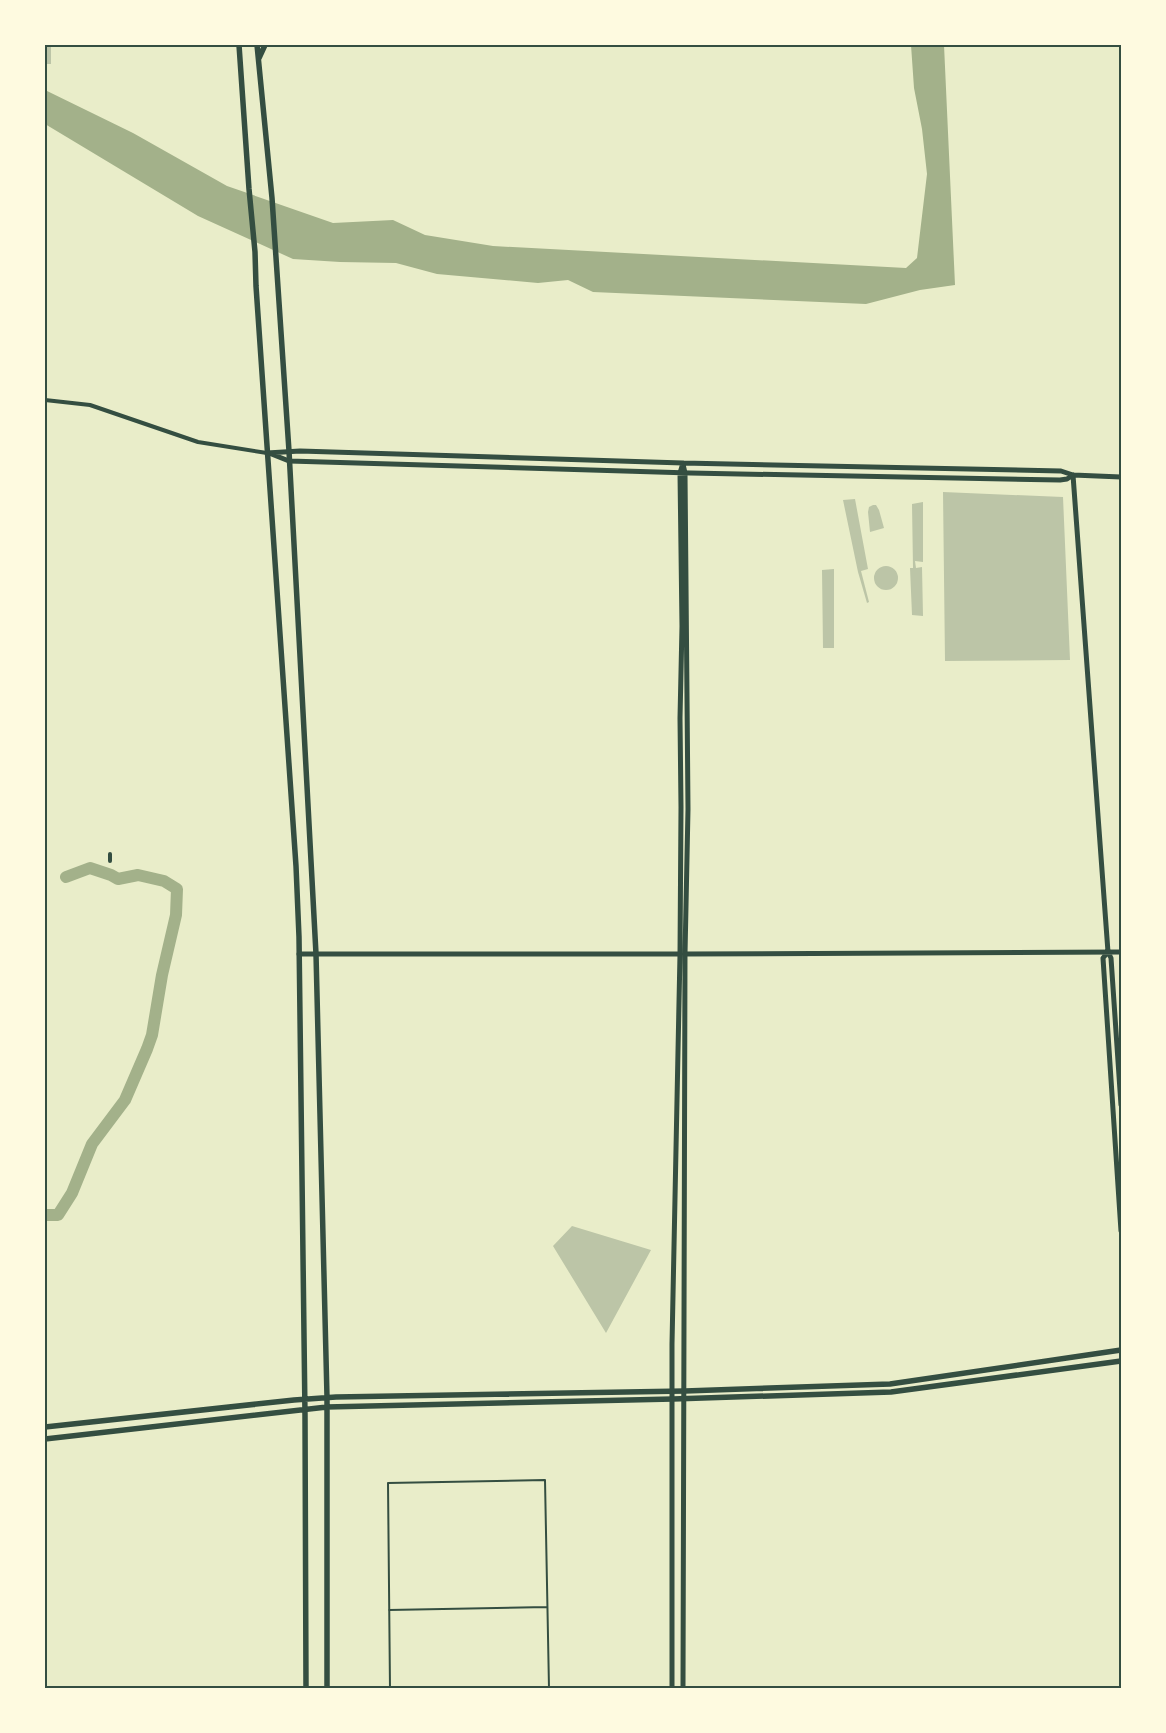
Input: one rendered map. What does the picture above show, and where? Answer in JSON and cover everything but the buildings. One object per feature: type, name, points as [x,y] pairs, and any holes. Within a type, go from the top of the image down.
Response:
[{"type":"main road","points":[[239,45],[255,252],[295,852],[299,954],[306,1688]]},
{"type":"main road","points":[[257,45],[272,198],[289,451],[316,954],[327,1397],[327,1688]]},
{"type":"main road","points":[[259,60],[265,45]]},
{"type":"main road","points":[[45,1427],[327,1397],[685,1391],[890,1384],[1121,1350]]},
{"type":"main road","points":[[45,1439],[327,1407],[685,1399],[890,1392],[1121,1361]]},
{"type":"street","points":[[45,400],[90,405],[198,442],[255,452],[289,451],[1061,472],[1073,475],[1121,477]]},
{"type":"street","points":[[267,452],[289,461],[682,473],[1060,480],[1067,479],[1073,475]]},
{"type":"street","points":[[672,1688],[672,1390],[688,791],[683,463]]},
{"type":"street","points":[[1073,475],[1121,1105]]},
{"type":"street","points":[[110,854],[110,861]]},
{"type":"street","points":[[1108,952],[1103,958],[1121,1231]]},
{"type":"street","points":[[299,954],[1121,952]]},
{"type":"street","points":[[683,954],[684,1688]]},
{"type":"lane","points":[[390,1688],[388,1483],[544,1480],[548,1688]]},
{"type":"lane","points":[[389,1610],[547,1607]]},
{"type":"shaded area","points":[[911,45],[944,45],[955,285],[920,290],[866,304],[593,292],[568,280],[538,283],[437,274],[396,263],[293,259],[198,216],[45,124],[45,90],[133,133],[227,186],[333,223],[393,220],[425,235],[493,246],[906,268],[917,258],[927,174],[922,129],[914,88]]},
{"type":"waterway","points":[[45,1215],[58,1215],[72,1193],[92,1144],[125,1100],[152,1035],[162,975],[176,915],[177,889],[164,881],[138,875],[118,879],[90,868],[66,877]]}]
